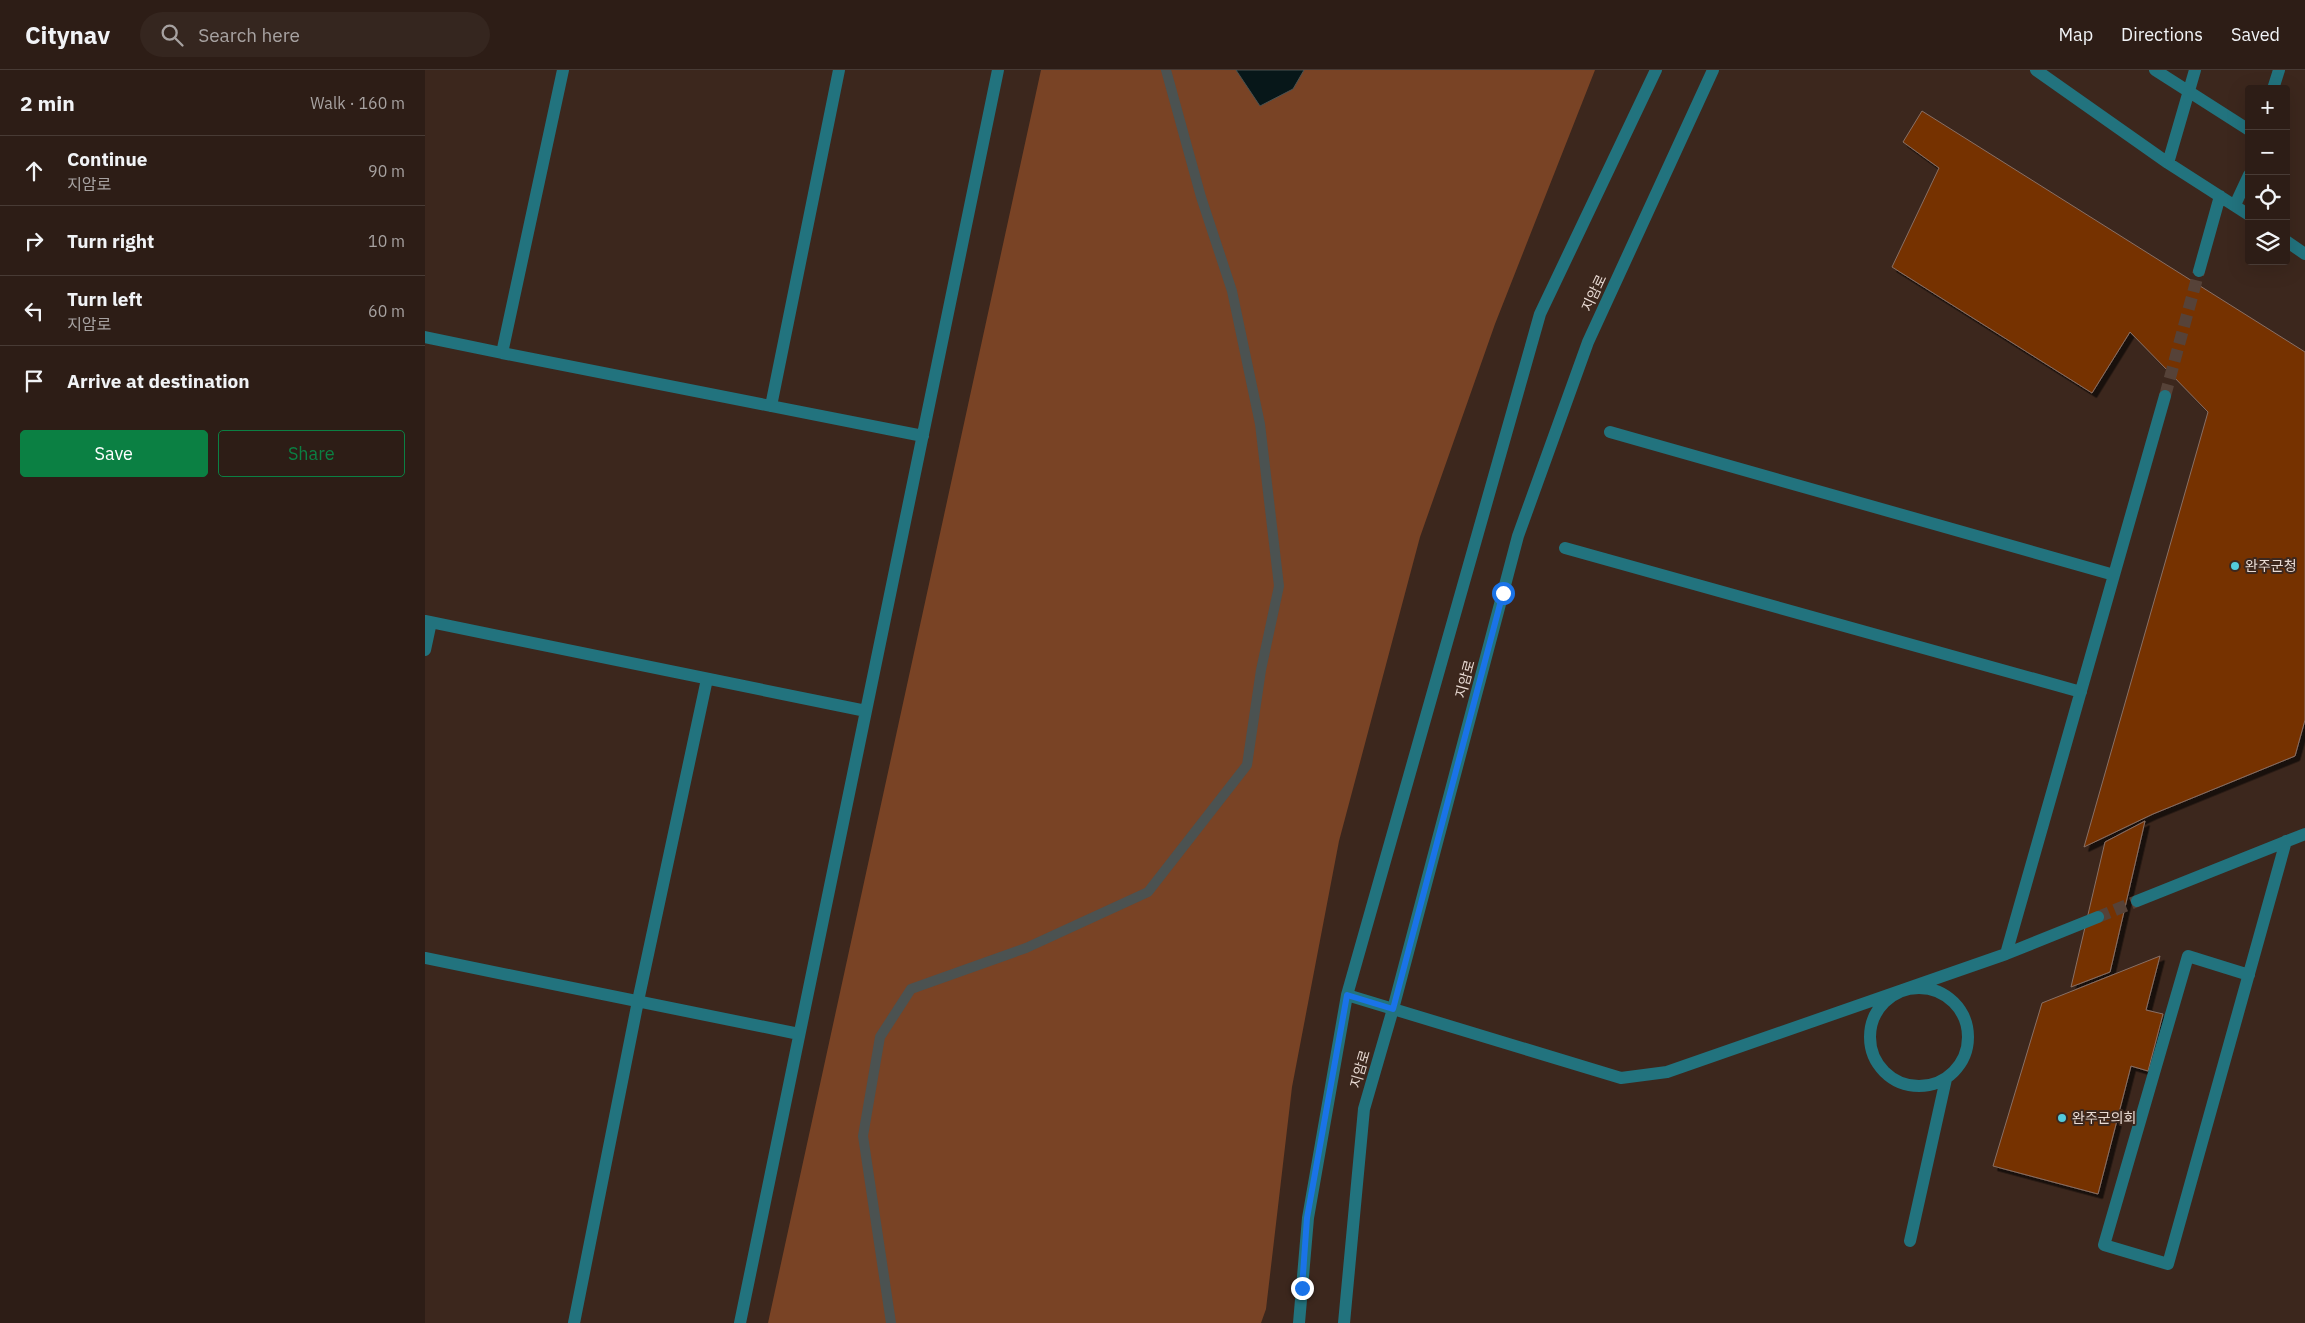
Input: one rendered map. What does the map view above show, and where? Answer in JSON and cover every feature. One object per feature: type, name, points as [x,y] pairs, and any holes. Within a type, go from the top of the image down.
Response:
[{"type":"street","points":[[502,354],[563,70]]},
{"type":"street","points":[[771,406],[839,70]]},
{"type":"street","points":[[740,1323],[999,70]]},
{"type":"street","name":"지암로","points":[[1299,1323],[1307,1218],[1347,995],[1540,314],[1657,70]]},
{"type":"street","name":"지암로","points":[[1344,1323],[1364,1109],[1393,1009],[1518,536],[1588,342],[1713,70]]},
{"type":"street","points":[[2036,70],[2168,163],[2245,211]]},
{"type":"street","points":[[2155,70],[2245,127]]},
{"type":"street","points":[[2168,163],[2195,70]]},
{"type":"street","points":[[2274,85],[2279,70]]},
{"type":"street","points":[[2235,205],[2245,184]]},
{"type":"street","points":[[2199,271],[2220,196]]},
{"type":"street","points":[[2290,244],[2305,254]]},
{"type":"street","points":[[425,337],[502,354],[923,436]]},
{"type":"street","points":[[2006,954],[2165,396]]},
{"type":"street","points":[[1610,432],[2114,575]]},
{"type":"street","points":[[1565,548],[2081,692]]},
{"type":"street","points":[[425,650],[428,622],[866,711]]},
{"type":"street","points":[[574,1323],[638,1001],[707,679]]},
{"type":"street","points":[[2137,901],[2305,834]]},
{"type":"street","points":[[2249,975],[2188,956],[2105,1245],[2168,1264],[2249,975],[2286,841]]},
{"type":"street","points":[[1347,995],[1621,1078],[1667,1072],[2006,954],[2098,917]]},
{"type":"street","points":[[425,958],[799,1034]]},
{"type":"street","points":[[1919,988],[1935,990],[1949,998],[1960,1010],[1967,1024],[1968,1041],[1961,1062],[1946,1078],[1931,1085],[1917,1086],[1901,1083],[1888,1075],[1878,1064],[1871,1043],[1873,1021],[1880,1008],[1890,997],[1903,990],[1919,988]]},
{"type":"street","points":[[1910,1241],[1946,1078]]},
{"type":"shaded area","points":[[1041,70],[1595,70],[1495,324],[1420,537],[1339,841],[1292,1087],[1266,1309],[1261,1323],[768,1323]]},
{"type":"shaded area","points":[[1236,70],[1304,70],[1293,89],[1260,106]]},
{"type":"building","name":"완주군청","points":[[1922,111],[2305,352],[2305,720],[2295,756],[2153,814],[2084,847],[2208,412],[2130,332],[2092,393],[1892,267],[1939,168],[1903,142]]},
{"type":"building","points":[[2145,821],[2110,972],[2071,987],[2105,842]]},
{"type":"building","name":"완주군의회","points":[[2160,956],[2146,1010],[2163,1014],[2148,1071],[2131,1066],[2098,1194],[1993,1166],[2042,1003]]},
{"type":"waterway","points":[[891,1323],[863,1136],[880,1037],[911,989],[1026,948],[1148,892],[1247,765],[1261,670],[1279,586],[1260,424],[1232,291],[1201,197],[1166,70]]},
{"type":"tunnel","points":[[2165,396],[2199,271]]},
{"type":"tunnel","points":[[2098,917],[2137,901]]},
{"type":"place","name":"완주군청","points":[[2235,566]]},
{"type":"place","name":"완주군의회","points":[[2062,1118]]},
{"type":"route","points":[[1302,1288],[1307,1218],[1347,995],[1393,1009],[1503,593]]}]
